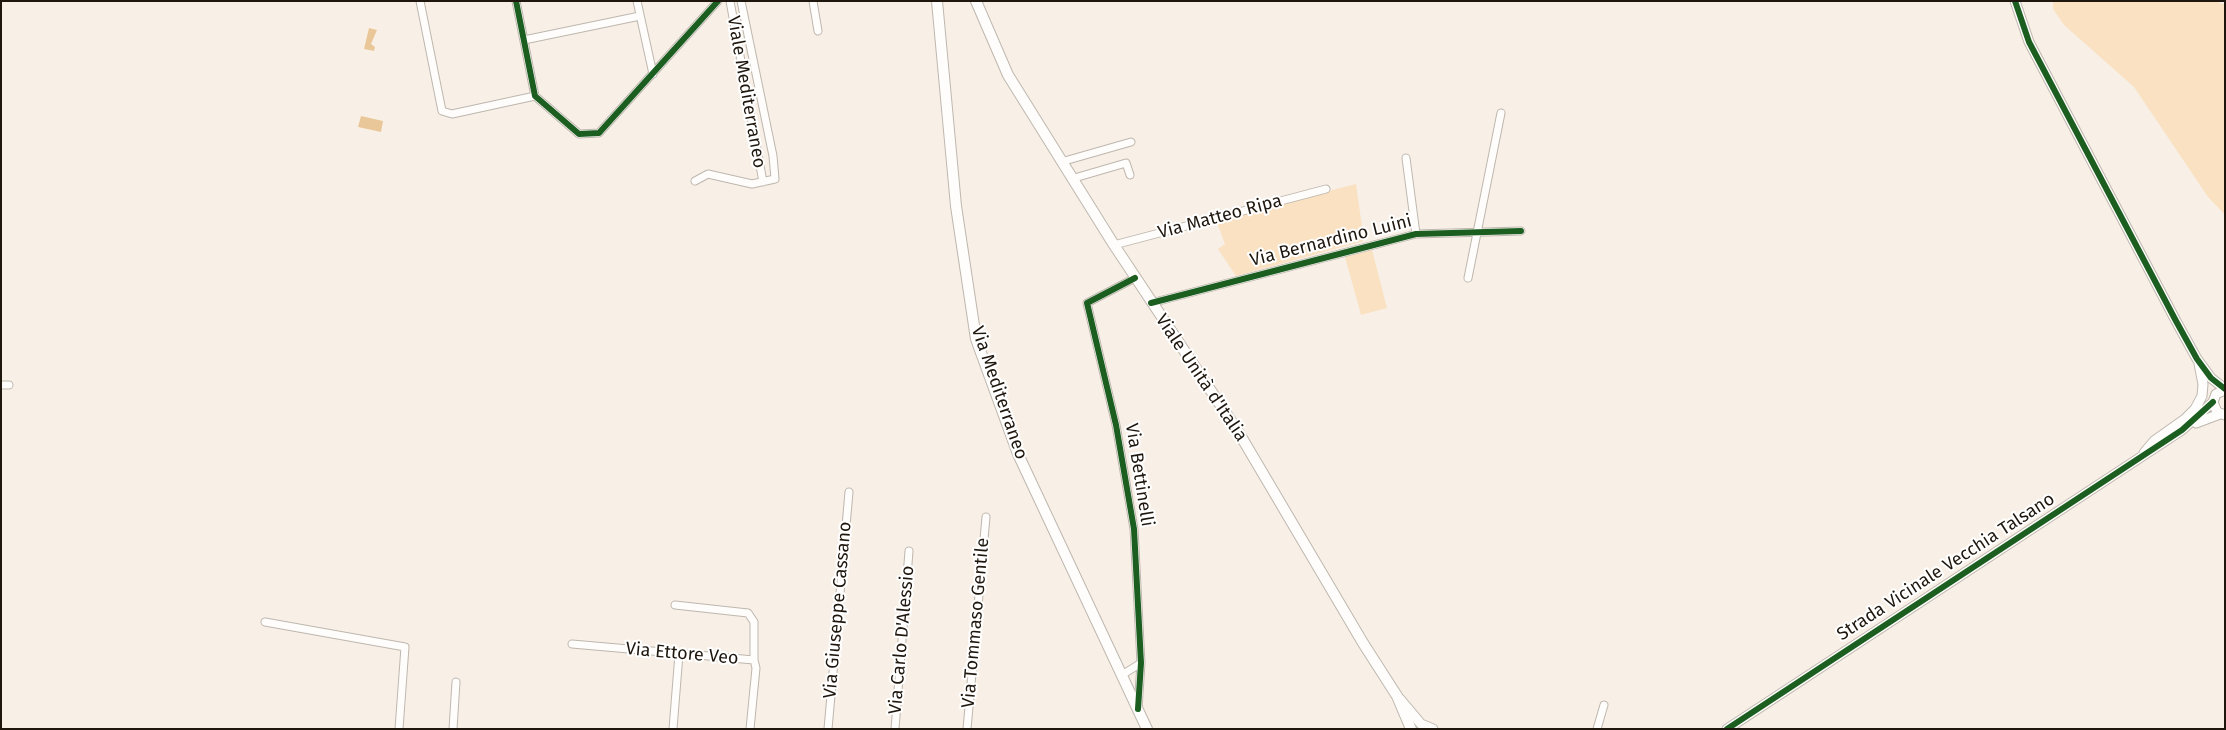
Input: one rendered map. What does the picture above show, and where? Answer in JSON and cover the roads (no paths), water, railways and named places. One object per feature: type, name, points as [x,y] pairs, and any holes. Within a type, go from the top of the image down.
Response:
[{"type":"main road","name":"Via Mediterraneo","points":[[937,1],[956,206],[976,340],[1018,454],[1147,729]]},
{"type":"main road","name":"Viale Unità d'Italia","points":[[976,1],[1008,75],[1134,278],[1239,433],[1363,643],[1397,696],[1411,729]]},
{"type":"street","points":[[420,1],[442,111],[452,114],[535,96]]},
{"type":"street","points":[[516,1],[535,96],[579,134],[599,133],[718,1]]},
{"type":"street","points":[[637,1],[653,74]]},
{"type":"street","name":"Viale Mediterraneo","points":[[695,181],[708,174],[752,184],[766,182],[730,1]]},
{"type":"street","points":[[741,1],[773,156],[775,179],[766,182]]},
{"type":"street","points":[[813,1],[818,31]]},
{"type":"street","points":[[2015,1],[2029,42],[2197,359],[2212,378],[2225,389],[2219,392],[2182,430]]},
{"type":"street","points":[[524,40],[640,16]]},
{"type":"street","points":[[1468,278],[1501,113]]},
{"type":"street","points":[[1061,162],[1131,142]]},
{"type":"street","points":[[1406,158],[1416,234]]},
{"type":"street","points":[[1071,179],[1126,163],[1130,175]]},
{"type":"street","name":"Via Matteo Ripa","points":[[1114,245],[1326,189]]},
{"type":"street","name":"Via Bernardino Luini","points":[[1151,303],[1416,234],[1521,231]]},
{"type":"street","name":"Via Bettinelli","points":[[1134,278],[1087,303],[1116,425],[1134,529],[1141,663],[1138,709]]},
{"type":"street","points":[[2197,359],[2213,399],[2214,409],[2222,414]]},
{"type":"street","points":[[2139,459],[2154,441],[2186,419],[2195,409],[2202,396],[2201,372]]},
{"type":"street","points":[[2182,430],[2222,414]]},
{"type":"street","name":"Strada Vicinale Vecchia Talsano","points":[[1727,729],[2182,430]]},
{"type":"street","name":"Via Giuseppe Cassano","points":[[828,729],[849,492]]},
{"type":"street","name":"Via Tommaso Gentile","points":[[967,729],[986,517]]},
{"type":"street","name":"Via Carlo D'Alessio","points":[[895,729],[909,551]]},
{"type":"street","points":[[675,605],[748,613],[754,622],[754,660]]},
{"type":"street","points":[[265,622],[405,647],[399,729]]},
{"type":"street","name":"Via Ettore Veo","points":[[572,644],[754,660],[756,668],[750,729]]},
{"type":"street","points":[[673,729],[679,654]]},
{"type":"street","points":[[1122,675],[1141,663]]},
{"type":"street","points":[[453,729],[456,682]]},
{"type":"street","points":[[1397,696],[1423,726],[1432,729]]},
{"type":"street","points":[[1597,729],[1604,705]]}]
